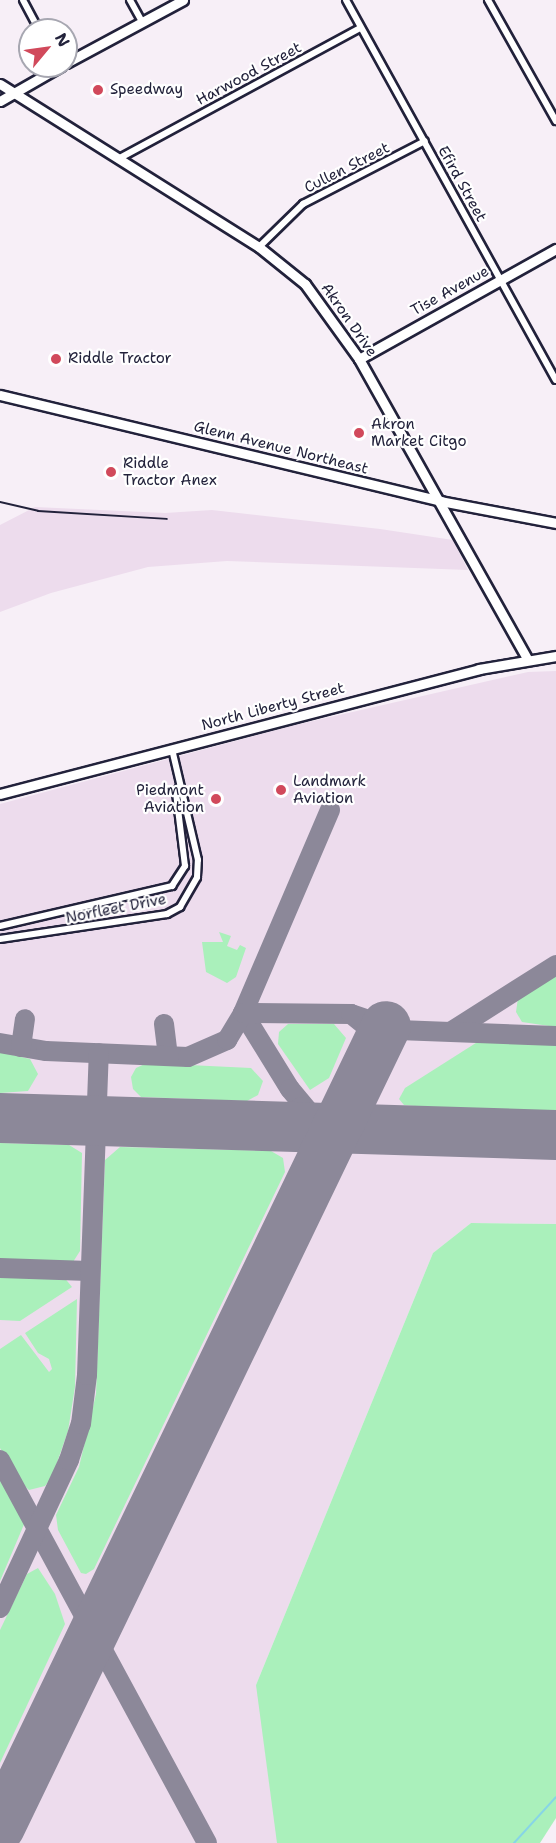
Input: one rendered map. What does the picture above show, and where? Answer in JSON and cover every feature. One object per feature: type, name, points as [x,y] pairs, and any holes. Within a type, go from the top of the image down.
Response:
[{"type":"main road","points":[[78,57],[183,0]]},
{"type":"main road","points":[[0,101],[38,78]]},
{"type":"main road","name":"Akron Drive","points":[[0,84],[258,247],[305,284],[359,359],[528,660]]},
{"type":"main road","name":"Tise Avenue","points":[[359,359],[556,249]]},
{"type":"main road","name":"Glenn Avenue Northeast","points":[[0,395],[440,501],[556,523]]},
{"type":"main road","name":"North Liberty Street","points":[[0,794],[479,669],[556,656]]},
{"type":"street","points":[[23,0],[33,18]]},
{"type":"street","points":[[130,0],[142,22]]},
{"type":"street","name":"Efird Street","points":[[346,0],[556,380]]},
{"type":"street","points":[[488,0],[556,121]]},
{"type":"street","name":"Harwood Street","points":[[118,159],[360,28]]},
{"type":"street","name":"Cullen Street","points":[[258,247],[303,204],[424,141]]},
{"type":"street","name":"Norfleet Drive","points":[[0,939],[167,914],[180,907],[197,877],[198,860],[186,796],[180,786],[172,749]]},
{"type":"street","name":"Norfleet Drive","points":[[0,926],[172,886],[185,866],[186,851],[176,792],[180,786]]},
{"type":"shaded area","points":[[35,507],[165,513],[212,510],[380,529],[453,540],[468,570],[227,561],[148,567],[51,593],[0,612],[0,525]]},
{"type":"shaded area","points":[[556,671],[556,1224],[471,1223],[433,1253],[256,1685],[320,1791],[310,1843],[0,1843],[0,804],[291,726],[528,672]]},
{"type":"green space","points":[[219,932],[231,936],[227,946],[237,950],[240,945],[246,948],[236,977],[227,983],[206,972],[202,942],[223,942]]},
{"type":"green space","points":[[556,971],[556,1027],[522,1022],[516,1012],[518,998]]},
{"type":"green space","points":[[288,1024],[334,1024],[346,1038],[329,1078],[310,1090],[278,1044],[279,1032]]},
{"type":"green space","points":[[479,1041],[556,1044],[556,1111],[425,1107],[404,1105],[399,1099],[405,1088]]},
{"type":"green space","points":[[0,1052],[30,1059],[38,1074],[28,1091],[0,1093]]},
{"type":"green space","points":[[147,1063],[251,1068],[263,1081],[258,1095],[247,1101],[141,1097],[133,1089],[131,1077],[136,1068]]},
{"type":"green space","points":[[0,1143],[69,1145],[82,1153],[80,1251],[73,1262],[0,1262]]},
{"type":"green space","points":[[120,1147],[271,1151],[283,1158],[285,1172],[94,1569],[86,1574],[81,1573],[58,1530],[56,1515],[79,1467],[96,1394],[105,1160]]},
{"type":"green space","points":[[471,1223],[556,1224],[556,1818],[540,1843],[277,1843],[256,1685],[433,1253]]},
{"type":"green space","points":[[0,1274],[63,1276],[72,1287],[20,1321],[0,1320]]},
{"type":"green space","points":[[77,1299],[75,1387],[68,1431],[52,1477],[45,1486],[29,1490],[17,1479],[0,1448],[0,1349],[21,1335],[49,1372],[52,1369],[49,1359],[38,1353],[25,1333]]},
{"type":"green space","points":[[0,1472],[25,1522],[0,1581]]},
{"type":"green space","points":[[38,1568],[55,1594],[65,1624],[0,1763],[0,1630],[27,1574]]},
{"type":"waterway","points":[[514,1843],[556,1797]]},
{"type":"taxiway","points":[[330,810],[243,1013],[290,1089],[313,1116],[334,1128]]},
{"type":"taxiway","points":[[452,1031],[556,965]]},
{"type":"taxiway","points":[[0,1043],[46,1051],[188,1057],[227,1040],[243,1013],[351,1014],[398,1030],[556,1036]]},
{"type":"taxiway","points":[[351,1014],[366,1026],[370,1059]]},
{"type":"taxiway","points":[[21,1047],[25,1019]]},
{"type":"taxiway","points":[[164,1024],[168,1056]]},
{"type":"taxiway","points":[[0,1608],[69,1460],[81,1424],[87,1375],[99,1053]]},
{"type":"taxiway","points":[[301,1107],[312,1127],[309,1183]]},
{"type":"taxiway","points":[[0,1268],[89,1271]]},
{"type":"taxiway","points":[[0,1460],[207,1843]]},
{"type":"runway","points":[[0,1827],[386,1026]]},
{"type":"runway","points":[[0,1118],[556,1135]]},
{"type":"railway","points":[[0,502],[38,511],[167,519]]},
{"type":"place","name":"Speedway","points":[[98,90]]},
{"type":"place","name":"Riddle Tractor","points":[[56,359]]},
{"type":"place","name":"Akron Market Citgo","points":[[359,433]]},
{"type":"place","name":"Riddle Tractor Anex","points":[[111,472]]},
{"type":"place","name":"Landmark Aviation","points":[[281,790]]},
{"type":"place","name":"Piedmont Aviation","points":[[216,799]]}]
